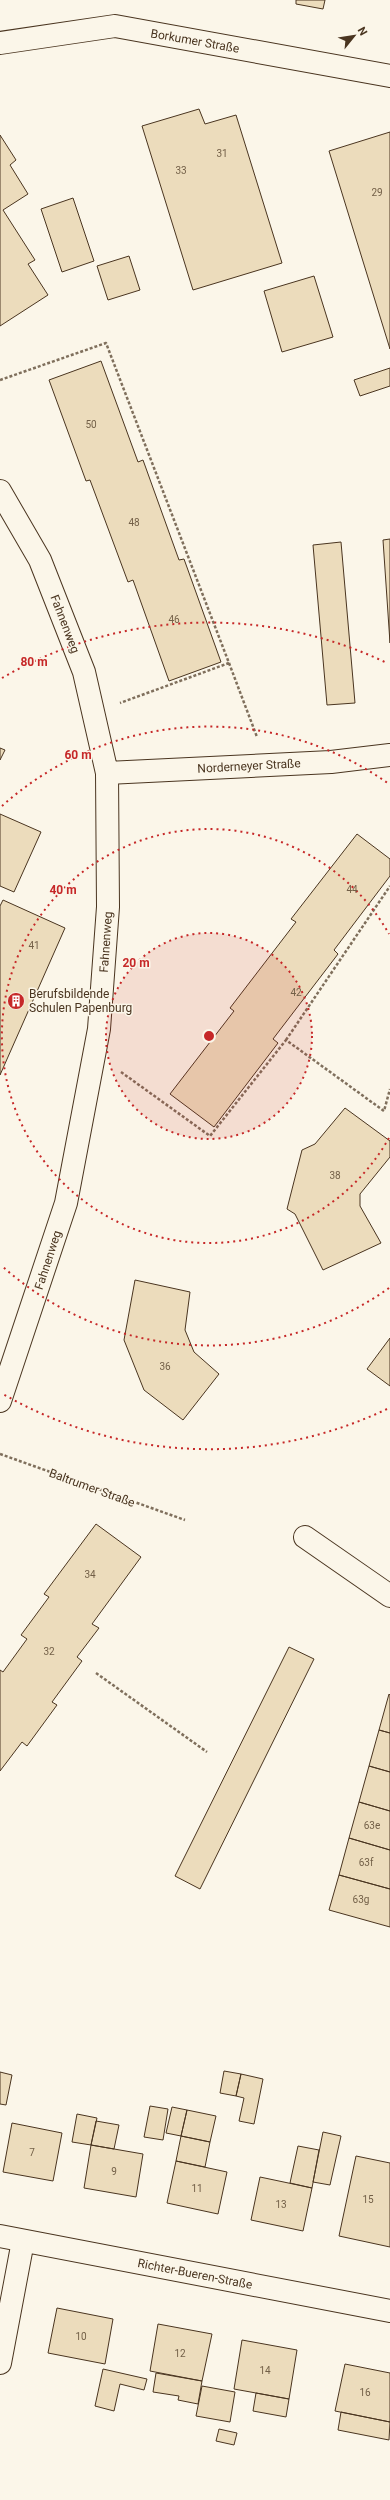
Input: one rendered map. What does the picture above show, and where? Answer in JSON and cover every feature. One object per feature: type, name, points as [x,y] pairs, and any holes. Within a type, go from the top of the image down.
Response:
[{"type":"street","name":"Borkumer Straße","points":[[0,43],[115,26],[390,76]]},
{"type":"street","name":"Fahnenweg","points":[[0,491],[40,560],[84,672],[107,773],[108,907],[99,1029],[66,1203],[0,1401]]},
{"type":"street","name":"Norderneyer Straße","points":[[107,773],[331,762],[390,755]]},
{"type":"street","points":[[305,1536],[390,1596]]},
{"type":"street","name":"Richter-Bueren-Straße","points":[[0,2236],[390,2311]]},
{"type":"street","points":[[0,2363],[23,2241]]},
{"type":"path","points":[[0,380],[106,342],[268,765]]},
{"type":"path","points":[[93,713],[229,663]]},
{"type":"path","points":[[93,1059],[125,1073],[210,1136],[286,1040],[390,886]]},
{"type":"path","points":[[286,1040],[384,1111],[390,1089]]},
{"type":"path","name":"Baltrumer Straße","points":[[0,1454],[185,1520]]},
{"type":"path","points":[[96,1673],[207,1752]]},
{"type":"building","points":[[296,0],[325,0],[323,9],[296,4]]},
{"type":"building","points":[[199,109],[205,124],[236,115],[282,263],[193,290],[142,126]]},
{"type":"building","points":[[390,132],[390,349],[329,151]]},
{"type":"building","points":[[0,135],[16,160],[10,165],[28,194],[3,210],[35,260],[28,264],[48,295],[0,326]]},
{"type":"building","points":[[73,198],[94,261],[62,272],[41,209]]},
{"type":"building","points":[[129,256],[140,290],[108,300],[97,266]]},
{"type":"building","points":[[314,276],[333,337],[282,352],[264,291]]},
{"type":"building","points":[[101,361],[138,462],[143,460],[179,560],[184,559],[221,662],[169,681],[133,580],[128,582],[90,480],[86,481],[49,380]]},
{"type":"building","points":[[390,368],[390,386],[360,396],[354,380]]},
{"type":"building","points":[[390,539],[390,643],[383,540]]},
{"type":"building","points":[[341,542],[355,703],[327,705],[313,545]]},
{"type":"building","points":[[0,748],[5,750],[0,760]]},
{"type":"building","points":[[0,814],[41,832],[14,892],[0,886]]},
{"type":"building","points":[[357,834],[390,859],[390,876],[334,950],[338,954],[273,1039],[278,1043],[214,1127],[170,1094],[234,1011],[230,1008],[296,922],[291,919]]},
{"type":"building","name":"Berufsbildende Schulen Papenburg","points":[[3,900],[65,928],[0,1075],[0,906]]},
{"type":"building","points":[[345,1108],[390,1141],[390,1157],[360,1194],[360,1206],[381,1243],[323,1270],[295,1214],[287,1209],[302,1150],[315,1144]]},
{"type":"building","points":[[135,1280],[190,1292],[185,1330],[194,1352],[219,1374],[183,1420],[144,1390],[124,1340]]},
{"type":"building","points":[[390,1338],[390,1386],[367,1369]]},
{"type":"building","points":[[96,1524],[141,1557],[92,1624],[99,1628],[77,1657],[82,1661],[52,1702],[57,1705],[27,1746],[22,1742],[0,1771],[0,1670],[3,1672],[27,1639],[21,1635],[49,1597],[44,1594]]},
{"type":"building","points":[[289,1647],[314,1659],[200,1889],[175,1876]]},
{"type":"building","points":[[389,1694],[390,1695],[390,1733],[379,1730]]},
{"type":"building","points":[[379,1730],[390,1733],[390,1772],[369,1766]]},
{"type":"building","points":[[369,1766],[390,1772],[390,1811],[359,1802]]},
{"type":"building","points":[[359,1802],[390,1811],[390,1850],[349,1838]]},
{"type":"building","points":[[349,1838],[390,1850],[390,1889],[339,1875]]},
{"type":"building","points":[[339,1875],[390,1889],[390,1927],[329,1910]]},
{"type":"building","points":[[224,2071],[241,2074],[236,2096],[220,2093]]},
{"type":"building","points":[[0,2072],[12,2075],[6,2105],[0,2104]]},
{"type":"building","points":[[241,2074],[263,2079],[254,2124],[239,2121],[244,2098],[236,2096]]},
{"type":"building","points":[[150,2106],[168,2109],[163,2140],[144,2137]]},
{"type":"building","points":[[172,2107],[187,2110],[181,2136],[166,2133]]},
{"type":"building","points":[[187,2110],[216,2116],[210,2142],[181,2136]]},
{"type":"building","points":[[77,2114],[97,2118],[91,2145],[72,2142]]},
{"type":"building","points":[[96,2121],[119,2125],[114,2149],[91,2145]]},
{"type":"building","points":[[12,2123],[62,2133],[53,2181],[3,2172]]},
{"type":"building","points":[[323,2132],[341,2136],[330,2185],[313,2182]]},
{"type":"building","points":[[181,2136],[210,2142],[205,2167],[176,2161]]},
{"type":"building","points":[[91,2145],[143,2154],[136,2197],[84,2188]]},
{"type":"building","points":[[298,2146],[319,2150],[312,2188],[290,2183]]},
{"type":"building","points":[[356,2156],[390,2163],[390,2247],[339,2236]]},
{"type":"building","points":[[176,2161],[227,2172],[218,2214],[167,2203]]},
{"type":"building","points":[[260,2177],[312,2188],[303,2231],[251,2220]]},
{"type":"building","points":[[57,2308],[113,2319],[105,2364],[48,2353]]},
{"type":"building","points":[[158,2324],[212,2334],[202,2381],[150,2371]]},
{"type":"building","points":[[242,2340],[297,2350],[289,2399],[234,2389]]},
{"type":"building","points":[[345,2364],[390,2373],[390,2422],[335,2411]]},
{"type":"building","points":[[103,2369],[147,2379],[144,2390],[120,2384],[114,2411],[95,2406]]},
{"type":"building","points":[[156,2373],[202,2381],[198,2404],[178,2400],[179,2396],[153,2392]]},
{"type":"building","points":[[202,2386],[235,2392],[230,2422],[196,2416]]},
{"type":"building","points":[[256,2393],[289,2399],[286,2417],[253,2411]]},
{"type":"building","points":[[341,2412],[390,2422],[389,2440],[338,2430]]},
{"type":"building","points":[[219,2429],[237,2433],[234,2445],[216,2441]]},
{"type":"place","name":"Berufsbildende Schulen Papenburg","points":[[16,1001]]}]
